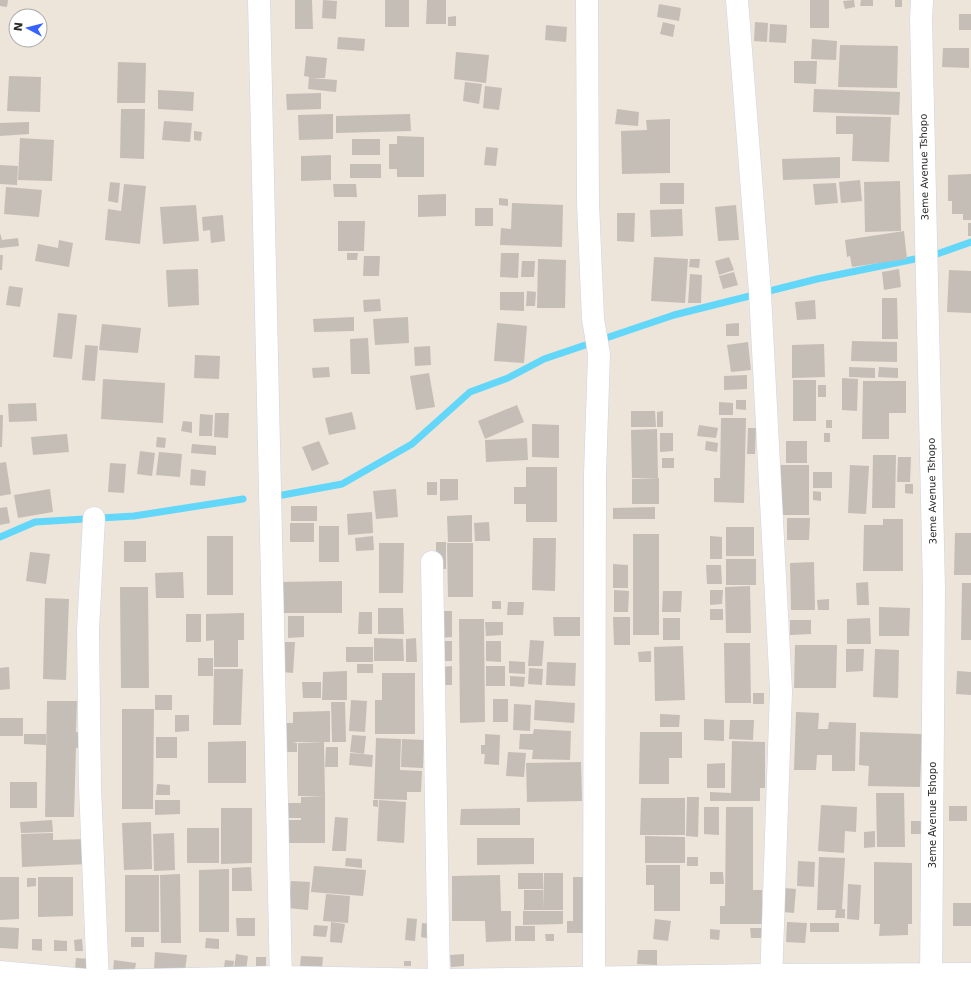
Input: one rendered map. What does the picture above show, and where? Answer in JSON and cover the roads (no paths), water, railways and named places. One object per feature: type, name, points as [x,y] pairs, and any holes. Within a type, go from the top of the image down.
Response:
[{"type":"street","points":[[259,0],[281,980]]},
{"type":"street","points":[[587,0],[588,203],[593,319],[599,354],[595,482],[594,980]]},
{"type":"street","points":[[738,0],[760,293],[781,691],[771,978]]},
{"type":"street","name":"3eme Avenue Tshopo","points":[[922,0],[921,20],[934,588],[931,978]]},
{"type":"street","points":[[94,518],[88,637],[90,786],[98,982]]},
{"type":"street","points":[[432,562],[439,981]]},
{"type":"street","points":[[0,972],[98,982],[931,978],[971,974]]},
{"type":"waterway","points":[[937,254],[971,242]]},
{"type":"waterway","points":[[272,497],[342,484],[412,444],[470,392],[508,378],[544,359],[674,315],[817,279],[915,259]]},
{"type":"waterway","points":[[0,537],[35,522],[134,516],[243,499]]}]
